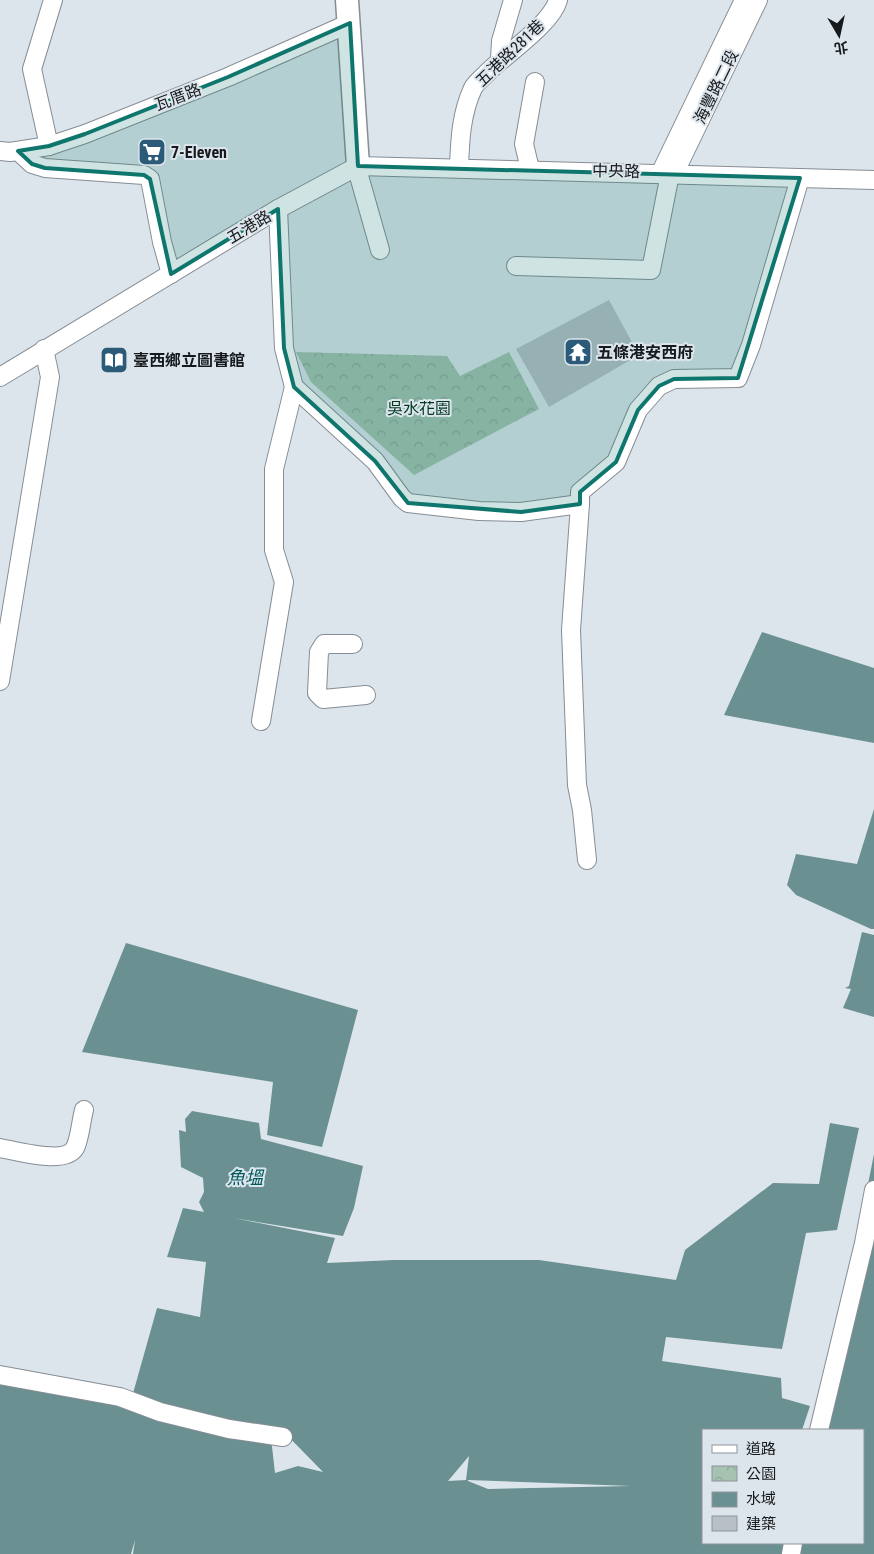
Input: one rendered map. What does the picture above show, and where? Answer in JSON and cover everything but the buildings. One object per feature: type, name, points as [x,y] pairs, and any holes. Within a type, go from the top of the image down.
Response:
[{"type":"main road","points":[[347,0],[360,166]]},
{"type":"street","points":[[49,146],[32,69],[53,0]]},
{"type":"street","points":[[500,59],[501,41],[513,0]]},
{"type":"street","name":"五港路281巷","points":[[459,167],[461,123],[474,87],[500,59],[542,23],[556,6],[558,0]]},
{"type":"street","name":"海豐路二段","points":[[668,174],[744,0]]},
{"type":"street","name":"海豐路二段","points":[[668,174],[758,0]]},
{"type":"street","name":"瓦厝路","points":[[0,151],[18,151],[49,146],[228,78],[350,23]]},
{"type":"street","points":[[530,169],[524,144],[536,82]]},
{"type":"street","points":[[18,151],[32,164],[45,168],[144,175],[150,180],[162,242],[171,274]]},
{"type":"street","points":[[360,166],[359,176],[380,250]]},
{"type":"street","name":"中央路","points":[[360,166],[459,167],[874,180]]},
{"type":"street","name":"五港路","points":[[0,377],[278,209],[360,166]]},
{"type":"street","points":[[516,266],[651,270],[668,174]]},
{"type":"street","points":[[587,860],[582,810],[577,785],[571,630],[580,492],[616,462],[638,410],[658,386],[674,379],[738,378],[751,345],[800,178]]},
{"type":"street","points":[[261,721],[284,582],[274,550],[274,469],[294,387],[284,348],[278,209]]},
{"type":"street","points":[[0,681],[50,378],[44,349]]},
{"type":"street","points":[[294,387],[375,462],[402,498],[408,503],[479,511],[521,512],[580,504]]},
{"type":"street","points":[[353,644],[324,644],[319,652],[317,693],[323,699],[366,695]]},
{"type":"street","points":[[0,1148],[47,1156],[68,1155],[75,1148],[84,1110]]},
{"type":"street","points":[[819,1429],[869,1243],[874,1190]]},
{"type":"street","points":[[0,1375],[120,1397],[160,1412],[229,1429],[283,1437]]},
{"type":"highlighted area","points":[[350,23],[358,166],[800,178],[738,378],[674,379],[659,386],[638,410],[616,462],[580,492],[580,504],[521,512],[408,503],[375,461],[294,387],[284,348],[278,209],[171,274],[150,179],[144,175],[45,168],[32,164],[18,151],[49,146],[85,134],[228,77]]},
{"type":"green space","name":"吳水花園","points":[[296,352],[447,356],[460,376],[509,352],[539,409],[414,475],[311,382]]},
{"type":"water","points":[[762,632],[874,668],[874,743],[724,715]]},
{"type":"water","points":[[874,809],[874,929],[871,929],[796,895],[787,885],[796,854],[857,864]]},
{"type":"water","points":[[862,932],[874,935],[874,1017],[843,1008],[851,989],[845,988],[849,986]]},
{"type":"water","points":[[126,943],[358,1010],[322,1147],[267,1135],[273,1082],[82,1052]]},
{"type":"water","name":"魚塭","points":[[192,1111],[259,1123],[261,1139],[363,1166],[354,1208],[343,1236],[233,1218],[335,1238],[327,1263],[394,1260],[539,1260],[676,1280],[685,1250],[773,1183],[819,1184],[830,1123],[859,1128],[837,1230],[806,1233],[782,1349],[666,1337],[662,1361],[781,1378],[782,1398],[810,1406],[802,1429],[702,1429],[702,1544],[794,1544],[792,1554],[133,1554],[135,1540],[131,1554],[0,1554],[0,1380],[132,1397],[157,1308],[200,1317],[206,1262],[167,1257],[183,1208],[204,1212],[199,1202],[204,1192],[203,1178],[181,1167],[179,1130],[186,1132],[185,1119]],"holes":[[[279,1427],[323,1472],[298,1466],[275,1473],[270,1429]],[[469,1456],[466,1480],[448,1481]],[[468,1480],[631,1486],[488,1489]]]},
{"type":"water","points":[[874,1154],[874,1554],[794,1554],[796,1544],[864,1544],[864,1429],[819,1429]]},
{"type":"place","name":"7-Eleven","points":[[152,152]]},
{"type":"place","name":"五條港安西府","points":[[578,352]]},
{"type":"place","name":"臺西鄉立圖書館","points":[[114,360]]}]
